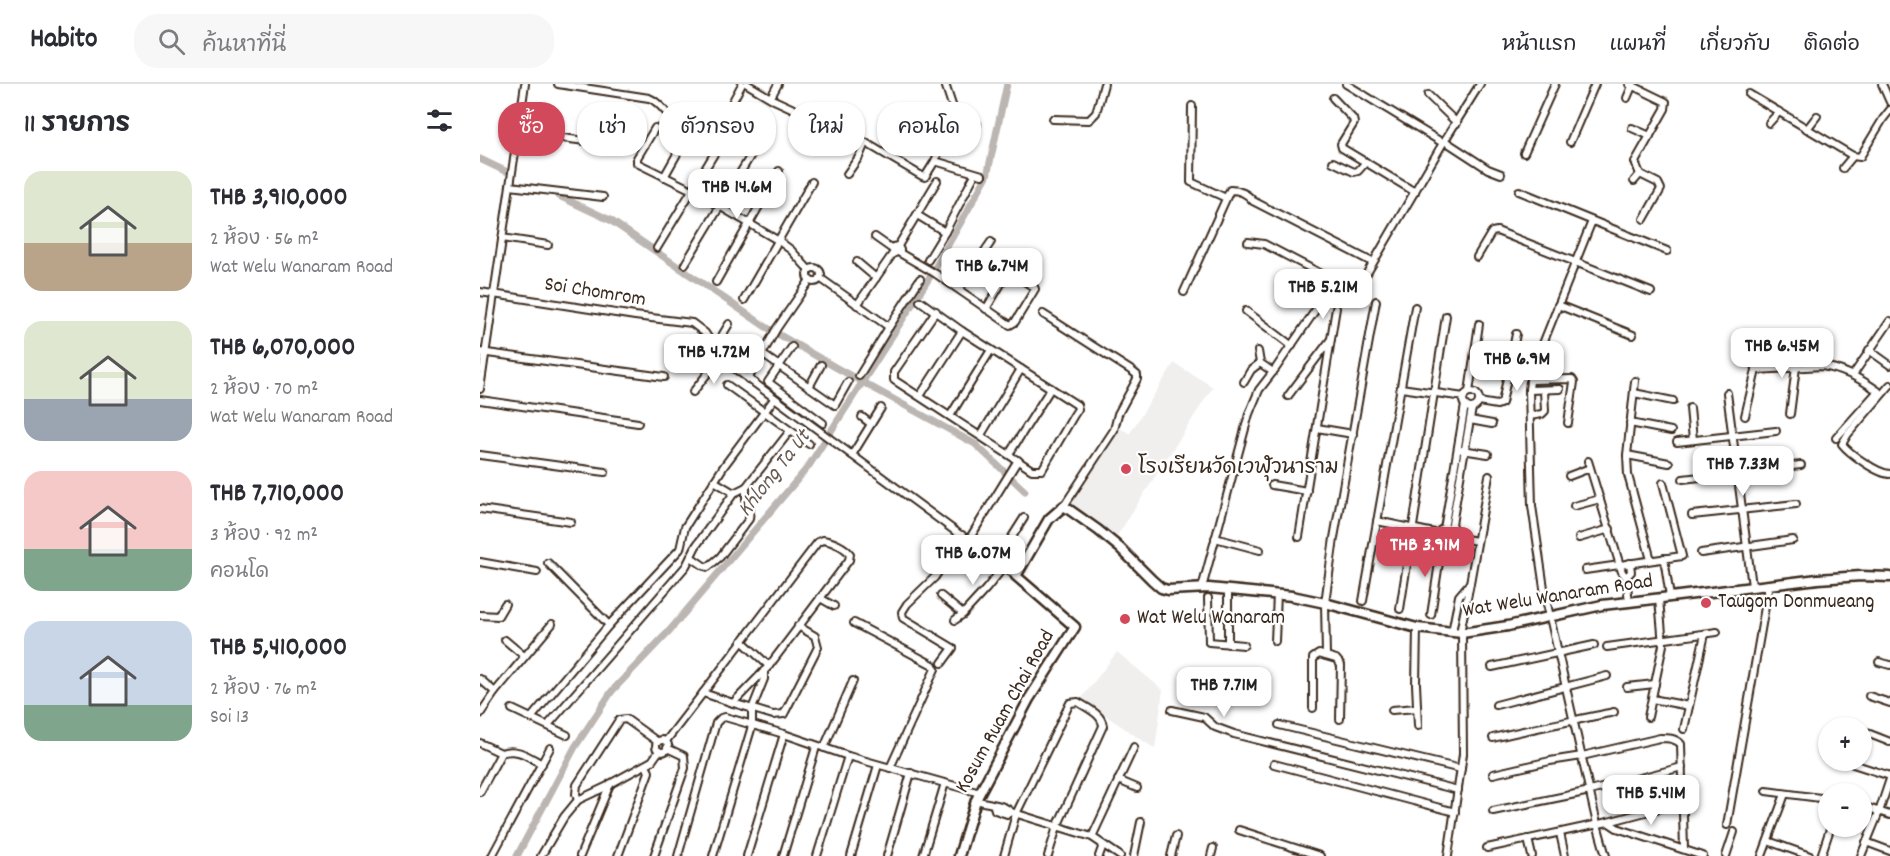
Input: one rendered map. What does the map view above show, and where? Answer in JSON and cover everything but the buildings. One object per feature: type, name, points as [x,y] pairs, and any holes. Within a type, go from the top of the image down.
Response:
[{"type":"street","points":[[522,102],[525,84]]},
{"type":"street","points":[[558,84],[649,98],[659,106]]},
{"type":"street","points":[[732,102],[742,84]]},
{"type":"street","points":[[747,84],[866,143],[922,176],[925,177],[928,174],[937,156]]},
{"type":"street","points":[[771,97],[778,84]]},
{"type":"street","points":[[945,84],[951,102]]},
{"type":"street","points":[[1053,119],[1089,120],[1096,114],[1104,84]]},
{"type":"street","points":[[1346,84],[1488,169],[1502,174]]},
{"type":"street","points":[[1202,588],[1253,403],[1259,390],[1274,372],[1323,299],[1333,295],[1345,298],[1356,292],[1480,84]]},
{"type":"street","points":[[1524,153],[1555,84]]},
{"type":"street","points":[[1570,142],[1595,84]]},
{"type":"street","points":[[1882,84],[1890,102]]},
{"type":"street","points":[[1627,98],[1631,85],[1666,102],[1665,109],[1635,162],[1640,174],[1658,183],[1661,189],[1644,219]]},
{"type":"street","points":[[1749,94],[1779,112],[1812,122],[1853,156],[1860,157],[1890,110]]},
{"type":"street","points":[[1428,95],[1457,123]]},
{"type":"street","points":[[1332,98],[1353,119],[1354,123],[1341,144],[1342,148],[1415,192]]},
{"type":"street","points":[[1192,106],[1191,182],[1226,198]]},
{"type":"street","points":[[1769,123],[1779,112]]},
{"type":"street","points":[[655,128],[636,161],[640,166],[692,190],[779,241],[791,250],[809,270]]},
{"type":"street","points":[[1632,128],[1650,136]]},
{"type":"street","points":[[847,174],[866,143]]},
{"type":"street","points":[[480,389],[482,352],[494,294],[514,156]]},
{"type":"street","points":[[664,177],[676,156]]},
{"type":"street","points":[[657,248],[713,156]]},
{"type":"street","points":[[685,264],[750,156]]},
{"type":"street","points":[[1843,168],[1853,156]]},
{"type":"street","points":[[935,161],[982,175]]},
{"type":"street","points":[[1333,162],[1354,172],[1366,162]]},
{"type":"street","points":[[716,282],[780,171]]},
{"type":"street","points":[[1634,181],[1640,174]]},
{"type":"street","points":[[928,260],[973,178]]},
{"type":"street","points":[[857,305],[896,250],[937,181]]},
{"type":"street","points":[[744,300],[812,182]]},
{"type":"street","points":[[510,186],[603,197]]},
{"type":"street","points":[[1184,292],[1230,190],[1249,195],[1253,201],[1372,262]]},
{"type":"street","points":[[1519,190],[1667,251]]},
{"type":"street","points":[[917,215],[945,232]]},
{"type":"street","points":[[1592,221],[1530,380],[1529,390],[1532,506],[1549,618],[1606,856]]},
{"type":"street","points":[[1477,257],[1490,235],[1495,231],[1651,292]]},
{"type":"street","points":[[875,237],[936,273],[1007,325],[1015,322],[1034,292],[1034,287],[1009,272]]},
{"type":"street","points":[[502,238],[548,245]]},
{"type":"street","points":[[959,289],[991,242]]},
{"type":"street","points":[[1248,242],[1264,244],[1356,292]]},
{"type":"street","points":[[986,309],[1016,259]]},
{"type":"street","points":[[857,262],[876,278]]},
{"type":"street","points":[[817,268],[821,272],[820,278],[815,282],[810,280],[807,275],[809,270],[817,268]]},
{"type":"street","points":[[820,278],[889,327]]},
{"type":"street","points":[[860,376],[920,279]]},
{"type":"street","points":[[748,379],[775,331],[810,280]]},
{"type":"street","name":"Soi Chomrom","points":[[480,292],[692,323],[705,333],[717,351]]},
{"type":"street","points":[[920,301],[936,311],[962,331],[1077,405],[1078,409],[1041,470],[1032,470],[897,383],[893,376],[936,311]]},
{"type":"street","points":[[1326,656],[1325,603],[1334,538],[1376,301]]},
{"type":"street","points":[[1558,305],[1633,335]]},
{"type":"street","points":[[1364,601],[1415,307]]},
{"type":"street","points":[[1299,537],[1336,308]]},
{"type":"street","points":[[1246,311],[1292,345]]},
{"type":"street","points":[[715,364],[734,368],[1016,576],[1049,519],[1064,506],[1114,430],[1118,414],[1137,379],[1137,375],[1132,371],[1043,314]]},
{"type":"street","points":[[1400,609],[1446,316]]},
{"type":"street","points":[[1853,375],[1889,323]]},
{"type":"street","points":[[693,392],[715,364],[718,342],[729,324]]},
{"type":"street","points":[[1447,533],[1438,539],[1442,543],[1449,544],[1447,533],[1479,324]]},
{"type":"street","points":[[920,396],[962,331]]},
{"type":"street","points":[[1479,402],[1497,405],[1502,403],[1516,334]]},
{"type":"street","points":[[1288,396],[1331,338]]},
{"type":"street","points":[[1790,414],[1796,368],[1795,345]]},
{"type":"street","points":[[1745,416],[1756,370],[1754,346]]},
{"type":"street","points":[[792,347],[768,382],[823,423]]},
{"type":"street","points":[[950,416],[991,350]]},
{"type":"street","points":[[1869,350],[1890,364]]},
{"type":"street","points":[[1258,351],[1260,363],[1274,372]]},
{"type":"street","points":[[482,352],[664,377]]},
{"type":"street","points":[[762,354],[835,405],[848,382]]},
{"type":"street","points":[[1244,382],[1251,370],[1260,363]]},
{"type":"street","points":[[809,387],[821,365]]},
{"type":"street","points":[[1756,370],[1822,366],[1853,375],[1878,391],[1836,438]]},
{"type":"street","points":[[981,435],[1021,369]]},
{"type":"street","points":[[1530,380],[1572,379],[1574,388],[1569,423]]},
{"type":"street","points":[[1635,381],[1627,455],[1628,475],[1651,560]]},
{"type":"street","points":[[726,385],[809,444]]},
{"type":"street","points":[[1890,385],[1842,444],[1848,451],[1883,474],[1890,474]]},
{"type":"street","points":[[1009,454],[1051,388]]},
{"type":"street","points":[[1401,388],[1434,393],[1467,401],[1477,406],[1479,402]]},
{"type":"street","points":[[1529,390],[1560,389]]},
{"type":"street","points":[[1530,416],[1542,414],[1545,411],[1544,390]]},
{"type":"street","points":[[1634,393],[1673,401]]},
{"type":"street","points":[[1727,393],[1752,586]]},
{"type":"street","points":[[1467,401],[1476,394],[1479,402]]},
{"type":"street","points":[[531,718],[609,625],[681,549],[685,527],[714,481],[774,399]]},
{"type":"street","points":[[480,400],[638,423]]},
{"type":"street","points":[[1461,450],[1470,420],[1467,401]]},
{"type":"street","points":[[852,455],[881,408]]},
{"type":"street","points":[[1690,408],[1693,440]]},
{"type":"street","points":[[862,417],[872,423]]},
{"type":"street","points":[[1470,420],[1492,424]]},
{"type":"street","points":[[1630,423],[1671,431]]},
{"type":"street","points":[[1317,428],[1353,434]]},
{"type":"street","points":[[548,725],[686,566],[696,546],[734,493],[746,487],[790,431]]},
{"type":"street","points":[[1677,442],[1776,431]]},
{"type":"street","points":[[1461,450],[1488,454]]},
{"type":"street","points":[[480,455],[605,472]]},
{"type":"street","points":[[1627,455],[1669,464]]},
{"type":"street","points":[[968,541],[1018,460]]},
{"type":"street","points":[[1588,461],[1622,572],[1626,577],[1629,602]]},
{"type":"street","points":[[1683,479],[1801,465]]},
{"type":"street","points":[[1569,476],[1590,468]]},
{"type":"street","points":[[1448,856],[1464,736],[1458,632],[1470,583],[1489,476]]},
{"type":"street","points":[[714,481],[734,493]]},
{"type":"street","points":[[1585,570],[1682,556],[1663,483]]},
{"type":"street","points":[[1272,485],[1307,491]]},
{"type":"street","points":[[691,557],[708,567],[720,558],[749,519],[750,508],[746,499],[746,487]]},
{"type":"street","points":[[1574,506],[1600,499]]},
{"type":"street","points":[[1692,515],[1796,504]]},
{"type":"street","name":"Wat Welu Wanaram Road","points":[[1064,506],[1098,530],[1161,588],[1175,591],[1202,588],[1277,594],[1325,603],[1417,628],[1458,632],[1508,626],[1602,605],[1769,584],[1851,577],[1890,577]]},
{"type":"street","points":[[480,509],[571,522]]},
{"type":"street","points":[[996,562],[1024,518]]},
{"type":"street","points":[[1377,521],[1447,533],[1477,541]]},
{"type":"street","points":[[1579,538],[1610,530]]},
{"type":"street","points":[[942,663],[953,648],[903,618],[902,612],[935,577],[962,535]]},
{"type":"street","points":[[1215,538],[1260,550]]},
{"type":"street","points":[[1701,553],[1792,540]]},
{"type":"street","points":[[541,856],[564,817],[578,800],[646,765],[659,751],[662,752],[703,693],[818,542],[829,541],[847,550],[850,554],[849,560],[766,668],[733,703]]},
{"type":"street","points":[[1431,615],[1442,543]]},
{"type":"street","points":[[1664,558],[1670,597]]},
{"type":"street","points":[[480,562],[537,572]]},
{"type":"street","points":[[548,563],[609,625]]},
{"type":"street","points":[[1626,577],[1630,574],[1630,563]]},
{"type":"street","points":[[956,621],[1003,568]]},
{"type":"street","name":"Kosum Ruam Chai Road","points":[[959,856],[978,796],[1029,699],[1075,627],[1016,576]]},
{"type":"street","points":[[1727,825],[1769,584]]},
{"type":"street","points":[[1228,590],[1228,644]]},
{"type":"street","points":[[1275,641],[1277,594]]},
{"type":"street","points":[[941,596],[963,614]]},
{"type":"street","points":[[820,598],[834,606]]},
{"type":"street","points":[[1209,598],[1209,642],[1244,645]]},
{"type":"street","points":[[1648,717],[1663,639],[1659,598]]},
{"type":"street","points":[[480,615],[498,616],[505,604]]},
{"type":"street","points":[[854,623],[933,665],[935,669],[890,768]]},
{"type":"street","points":[[480,714],[495,692],[552,624]]},
{"type":"street","points":[[703,693],[773,715],[784,714],[818,647],[815,636],[798,626]]},
{"type":"street","points":[[1417,628],[1418,726]]},
{"type":"street","points":[[1607,647],[1717,632]]},
{"type":"street","points":[[1684,729],[1705,634]]},
{"type":"street","points":[[505,640],[524,656]]},
{"type":"street","points":[[742,641],[766,668]]},
{"type":"street","points":[[1492,667],[1594,645]]},
{"type":"street","points":[[1313,708],[1313,658],[1319,654],[1340,661],[1341,664],[1340,718]]},
{"type":"street","points":[[1879,662],[1890,665]]},
{"type":"street","points":[[713,856],[752,726],[752,709],[766,668]]},
{"type":"street","points":[[1496,705],[1607,676]]},
{"type":"street","points":[[480,680],[495,692]]},
{"type":"street","points":[[824,748],[853,681]]},
{"type":"street","points":[[1627,687],[1655,684]]},
{"type":"street","points":[[1869,696],[1890,703]]},
{"type":"street","points":[[1652,699],[1689,706]]},
{"type":"street","points":[[1004,856],[1014,813],[1070,703],[1078,702],[1100,717],[1103,726],[1057,827],[1048,856]]},
{"type":"street","points":[[1392,710],[1417,708]]},
{"type":"street","points":[[512,709],[567,735]]},
{"type":"street","points":[[1172,711],[1204,717],[1215,727],[1234,734],[1458,790]]},
{"type":"street","points":[[1493,738],[1614,712]]},
{"type":"street","points":[[678,856],[716,723],[721,717],[784,734],[816,747],[945,783],[978,796],[1000,812],[1014,813],[1092,837],[1120,856]]},
{"type":"street","points":[[578,800],[577,784],[619,720],[626,719],[658,742],[662,740],[684,756],[685,768],[654,856]]},
{"type":"street","points":[[1279,725],[1461,769]]},
{"type":"street","points":[[747,856],[784,734]]},
{"type":"street","points":[[1872,735],[1890,742]]},
{"type":"street","points":[[1493,774],[1660,738],[1670,738],[1681,744],[1684,849]]},
{"type":"street","points":[[658,742],[656,746],[659,751]]},
{"type":"street","points":[[480,743],[501,753],[513,750],[542,764]]},
{"type":"street","points":[[783,856],[816,747]]},
{"type":"street","points":[[1092,837],[1134,747]]},
{"type":"street","points":[[492,856],[550,748]]},
{"type":"street","points":[[480,792],[501,753]]},
{"type":"street","points":[[817,856],[849,756]]},
{"type":"street","points":[[1274,764],[1455,812]]},
{"type":"street","points":[[618,856],[649,772],[646,765]]},
{"type":"street","points":[[851,856],[878,765]]},
{"type":"street","points":[[1493,812],[1590,791],[1682,767]]},
{"type":"street","points":[[1861,856],[1890,777],[1872,771]]},
{"type":"street","points":[[887,856],[911,773]]},
{"type":"street","points":[[1118,780],[1137,788]]},
{"type":"street","points":[[922,856],[945,783]]},
{"type":"street","points":[[580,856],[610,784]]},
{"type":"street","points":[[1766,790],[1818,798]]},
{"type":"street","points":[[1762,856],[1785,794]]},
{"type":"street","points":[[1486,848],[1608,822],[1683,802]]},
{"type":"street","points":[[1872,810],[1890,815]]},
{"type":"street","points":[[1134,856],[1141,822]]},
{"type":"street","points":[[1608,822],[1617,828],[1703,856]]},
{"type":"street","points":[[1239,830],[1320,856]]},
{"type":"street","points":[[1726,856],[1734,832]]},
{"type":"street","points":[[1560,833],[1565,856]]},
{"type":"street","points":[[1172,856],[1176,836]]},
{"type":"street","points":[[1821,856],[1827,837]]},
{"type":"street","points":[[1528,839],[1532,856]]},
{"type":"street","points":[[1768,841],[1810,856]]},
{"type":"street","points":[[1866,843],[1890,851]]},
{"type":"street","points":[[1099,856],[1103,845]]},
{"type":"street","points":[[1211,856],[1213,848]]},
{"type":"shaded area","name":"โรงเรียนวัดเวฬุวนาราม","points":[[1174,363],[1213,387],[1117,536],[1070,504],[1119,428],[1130,433]]},
{"type":"shaded area","points":[[1117,652],[1163,690],[1155,749],[1081,699]]},
{"type":"waterway","name":"Khlong Ta Ut","points":[[517,856],[575,747],[612,691],[670,630],[808,467],[931,275],[987,176],[1007,84]]},
{"type":"waterway","points":[[480,159],[505,171]]},
{"type":"waterway","points":[[559,196],[610,220],[766,327],[975,444],[1025,491]]},
{"type":"place","name":"โรงเรียนวัดเวฬุวนาราม","points":[[1126,469]]},
{"type":"place","name":"Taugom Donmueang","points":[[1706,603]]},
{"type":"place","name":"Wat Welu Wanaram","points":[[1125,619]]}]
